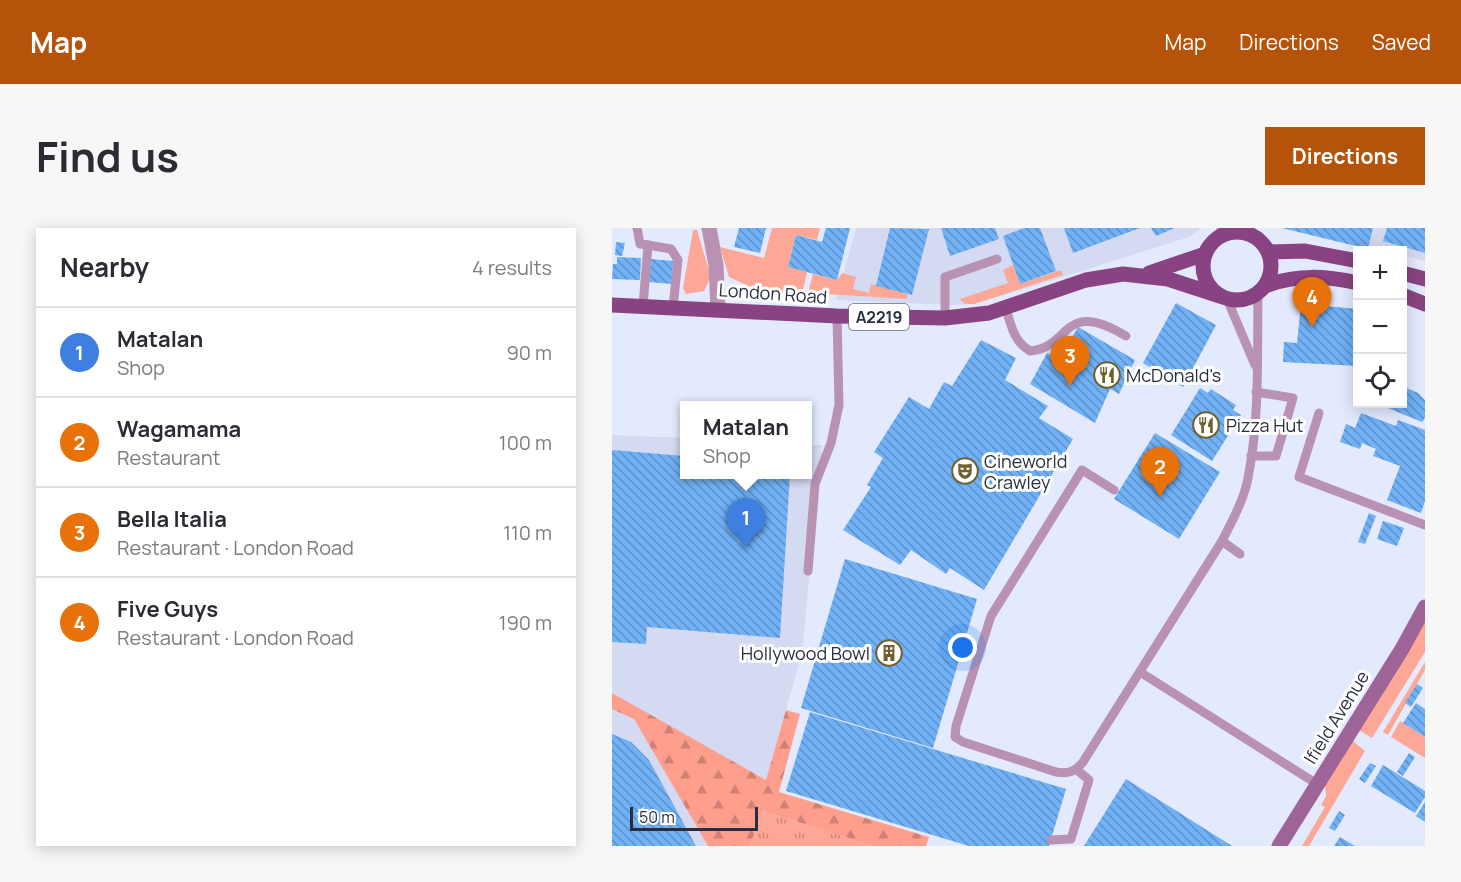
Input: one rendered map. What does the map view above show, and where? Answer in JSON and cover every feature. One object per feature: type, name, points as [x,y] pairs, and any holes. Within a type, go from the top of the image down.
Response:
[{"type":"main road","name":"A2219","points":[[1205,254],[1224,232],[1246,230],[1260,240],[1269,252]]},
{"type":"main road","points":[[1261,290],[1272,267],[1269,252],[1305,251],[1353,260]]},
{"type":"main road","name":"London Road","points":[[612,305],[837,316],[945,318],[1006,309],[1093,278],[1140,275],[1185,263],[1205,254]]},
{"type":"main road","points":[[1205,254],[1204,273],[1207,283],[1224,297]]},
{"type":"main road","points":[[1407,274],[1425,279]]},
{"type":"main road","name":"London Road","points":[[1140,275],[1195,286],[1224,297]]},
{"type":"main road","name":"A2219","points":[[1224,297],[1240,300],[1261,290],[1304,276],[1319,276],[1353,282]]},
{"type":"main road","points":[[1407,297],[1425,304]]},
{"type":"street","points":[[710,228],[718,309]]},
{"type":"street","name":"Ifield Avenue","points":[[1279,846],[1402,649],[1425,607]]},
{"type":"lane","points":[[637,228],[640,244],[671,249],[678,260],[674,307]]},
{"type":"lane","points":[[643,306],[648,245]]},
{"type":"lane","points":[[945,318],[945,277],[997,259]]},
{"type":"lane","points":[[1114,490],[1082,470],[991,616],[956,726],[955,737],[963,742],[1056,772],[1067,773],[1077,770],[1222,541],[1238,510],[1248,478],[1251,456],[1261,290]]},
{"type":"lane","points":[[1224,297],[1257,370]]},
{"type":"lane","points":[[1006,309],[1014,334],[1021,346],[1030,351],[1045,347],[1077,323],[1100,323],[1126,336]]},
{"type":"lane","points":[[808,571],[815,484],[831,443],[839,405],[837,316]]},
{"type":"lane","points":[[1251,456],[1276,456],[1293,398],[1256,392]]},
{"type":"lane","points":[[1319,413],[1299,477],[1425,525]]},
{"type":"lane","points":[[1222,541],[1240,554]]},
{"type":"lane","points":[[1140,672],[1317,784]]},
{"type":"lane","points":[[1051,840],[1071,839],[1089,780],[1077,770]]},
{"type":"shaded area","points":[[856,228],[1201,228],[1189,237],[1028,288],[974,304],[952,305],[836,300]]},
{"type":"shaded area","points":[[1282,228],[1425,228],[1425,261],[1407,257],[1407,246],[1361,246]]},
{"type":"shaded area","points":[[612,435],[680,438],[680,479],[812,479],[812,445],[822,445],[802,652],[767,780],[612,696]]},
{"type":"shaded area","points":[[612,707],[634,719],[708,846],[612,846]]},
{"type":"green space","points":[[772,228],[820,228],[817,240],[796,235],[788,267],[807,272],[803,291],[762,292],[729,277],[720,247],[764,258]]},
{"type":"green space","points":[[693,230],[697,230],[711,277],[704,291],[686,294],[683,288]]},
{"type":"green space","points":[[1013,265],[1020,284],[1061,270],[1063,275],[974,304],[965,304],[960,299],[1008,283],[1003,270]]},
{"type":"green space","points":[[842,273],[856,277],[853,289],[869,293],[871,284],[907,294],[907,299],[808,293],[813,274],[837,280]]},
{"type":"green space","points":[[1425,621],[1425,652],[1372,738],[1359,730]]},
{"type":"green space","points":[[1425,662],[1425,670],[1388,735],[1383,732]]},
{"type":"green space","points":[[612,693],[766,780],[786,710],[800,714],[779,792],[929,837],[926,846],[873,846],[763,811],[750,846],[708,846],[634,719],[612,709]]},
{"type":"green space","points":[[1400,721],[1425,737],[1425,758],[1391,737]]},
{"type":"green space","points":[[1353,741],[1365,751],[1309,846],[1302,846],[1325,807],[1321,805],[1326,796],[1325,786]]},
{"type":"green space","points":[[763,811],[875,846],[750,846]]},
{"type":"building","points":[[739,228],[766,228],[760,253],[734,247]]},
{"type":"building","points":[[826,228],[850,228],[837,280],[788,267],[796,235],[822,242]]},
{"type":"building","points":[[890,228],[929,229],[912,295],[876,286]]},
{"type":"building","points":[[941,228],[995,228],[999,239],[950,256]]},
{"type":"building","points":[[1024,228],[1040,228],[1056,271],[1020,284],[1003,236]]},
{"type":"building","points":[[1064,228],[1140,228],[1073,253]]},
{"type":"building","points":[[1151,228],[1175,228],[1156,236]]},
{"type":"building","points":[[1282,228],[1373,228],[1369,246],[1356,246]]},
{"type":"building","points":[[1387,228],[1425,228],[1425,253],[1383,241]]},
{"type":"building","points":[[616,242],[625,243],[622,256],[615,255]]},
{"type":"building","points":[[617,257],[641,258],[640,280],[612,279],[613,264],[617,264]]},
{"type":"building","points":[[651,259],[673,261],[672,284],[649,282]]},
{"type":"building","points":[[1176,303],[1216,325],[1183,387],[1143,363]]},
{"type":"building","points":[[1301,304],[1353,309],[1353,366],[1283,362],[1284,342],[1297,343]]},
{"type":"building","points":[[1078,327],[1135,360],[1119,394],[1110,389],[1095,423],[1030,384],[1047,353],[1060,359]]},
{"type":"building","name":"Cineworld Crawley","points":[[981,340],[1016,358],[1005,380],[1048,406],[1039,418],[1073,439],[984,590],[950,568],[946,574],[911,550],[900,565],[843,530],[871,487],[867,485],[883,458],[874,452],[909,397],[929,409],[944,382],[952,386]]},
{"type":"building","name":"Pizza Hut","points":[[1200,388],[1208,393],[1211,389],[1236,405],[1233,410],[1241,415],[1212,461],[1171,435]]},
{"type":"building","points":[[1407,388],[1418,393],[1425,400],[1425,418],[1422,422],[1388,408],[1407,408]]},
{"type":"building","points":[[1361,413],[1396,426],[1398,420],[1425,430],[1425,501],[1421,513],[1387,500],[1400,466],[1373,456],[1376,449],[1362,443],[1360,449],[1340,442],[1346,424],[1355,428]]},
{"type":"building","points":[[1155,433],[1220,472],[1179,539],[1114,499]]},
{"type":"building","points":[[612,450],[680,456],[680,479],[790,479],[780,638],[647,627],[646,644],[612,642]]},
{"type":"building","points":[[1369,513],[1376,516],[1365,544],[1358,542]]},
{"type":"building","points":[[1383,521],[1404,528],[1397,546],[1377,539]]},
{"type":"building","name":"Hollywood Bowl","points":[[845,559],[977,599],[933,748],[801,708]]},
{"type":"building","points":[[1417,684],[1423,688],[1411,707],[1405,703]]},
{"type":"building","points":[[1416,703],[1425,709],[1425,737],[1403,723]]},
{"type":"building","points":[[810,712],[1066,789],[1049,846],[969,846],[786,791]]},
{"type":"building","points":[[612,734],[631,742],[649,760],[696,846],[612,846]]},
{"type":"building","points":[[1409,753],[1415,757],[1403,776],[1397,772]]},
{"type":"building","points":[[1370,763],[1376,766],[1365,783],[1359,779]]},
{"type":"building","points":[[1383,765],[1425,791],[1425,797],[1415,813],[1371,786]]},
{"type":"building","points":[[1126,779],[1232,846],[1084,846]]},
{"type":"building","points":[[1425,802],[1425,822],[1416,816]]},
{"type":"building","points":[[1339,811],[1345,815],[1335,831],[1329,828]]},
{"type":"building","points":[[1340,837],[1355,846],[1334,846]]},
{"type":"place","name":"Five Guys","points":[[1312,327]]},
{"type":"place","name":"McDonald's","points":[[1107,375]]},
{"type":"place","name":"Bella Italia","points":[[1070,386]]},
{"type":"place","name":"Pizza Hut","points":[[1206,425]]},
{"type":"place","name":"Cineworld Crawley","points":[[965,471]]},
{"type":"place","name":"Wagamama","points":[[1160,497]]},
{"type":"place","name":"Matalan","points":[[746,548]]},
{"type":"place","name":"Hollywood Bowl","points":[[889,653]]}]
